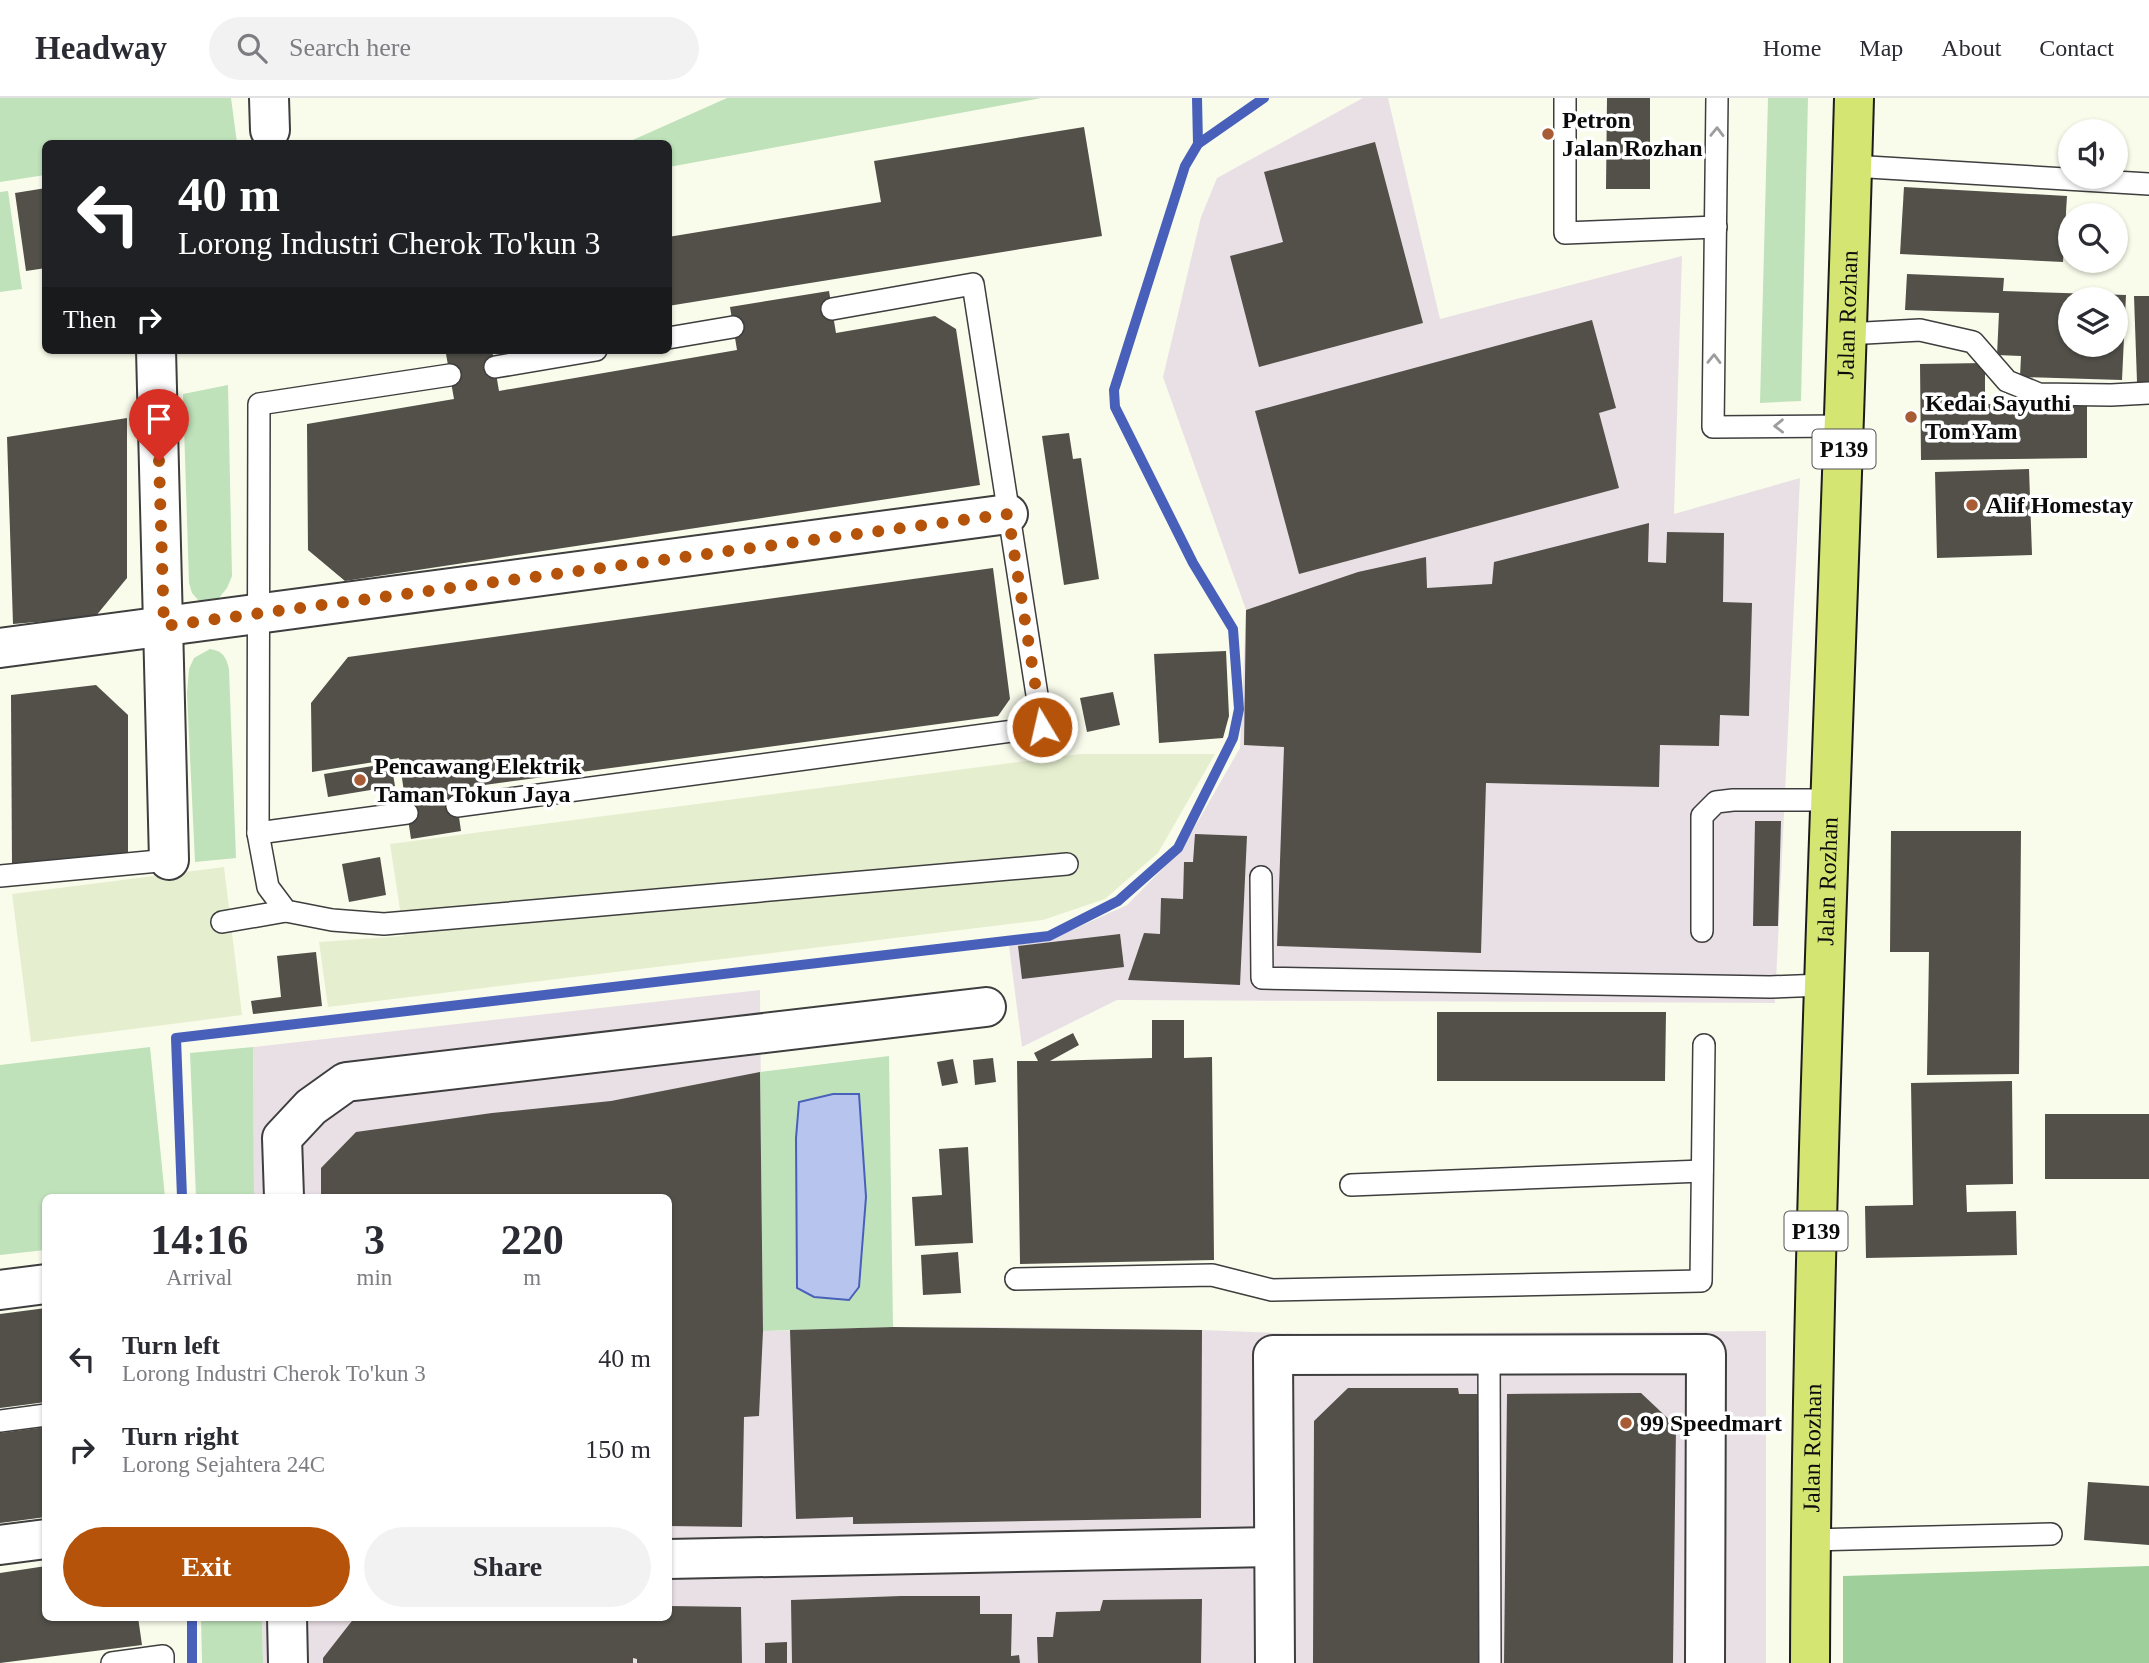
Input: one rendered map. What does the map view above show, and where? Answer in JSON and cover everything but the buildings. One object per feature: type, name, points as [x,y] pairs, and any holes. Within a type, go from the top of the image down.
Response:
[{"type":"main road","name":"Jalan Rozhan","points":[[1810,1663],[1812,1357],[1854,98]]},
{"type":"street","points":[[156,354],[169,860]]},
{"type":"street","points":[[0,648],[1008,514]]},
{"type":"street","points":[[284,1194],[282,1138],[311,1107],[346,1082],[986,1007]]},
{"type":"street","points":[[0,1290],[42,1285]]},
{"type":"street","points":[[1275,1663],[1273,1355],[1706,1354],[1705,1663]]},
{"type":"street","points":[[0,1545],[42,1540]]},
{"type":"street","points":[[672,1559],[1274,1547]]},
{"type":"street","points":[[287,1621],[288,1663]]},
{"type":"lane","points":[[1565,98],[1565,233],[1716,227]]},
{"type":"lane","points":[[1717,98],[1713,427],[1845,426]]},
{"type":"lane","points":[[1852,166],[2149,184]]},
{"type":"lane","points":[[457,806],[1042,727],[973,284],[832,309]]},
{"type":"lane","points":[[672,337],[733,327]]},
{"type":"lane","points":[[1847,334],[1920,330],[1972,342],[2007,381],[2039,394],[2149,393]]},
{"type":"lane","points":[[495,367],[572,354]]},
{"type":"lane","points":[[286,911],[268,887],[258,833],[259,404],[450,375]]},
{"type":"lane","points":[[1702,931],[1703,816],[1709,809],[1716,802],[1733,800],[1830,800]]},
{"type":"lane","points":[[258,833],[407,813]]},
{"type":"lane","points":[[0,876],[169,860]]},
{"type":"lane","points":[[222,922],[286,911],[332,920],[384,924],[1067,864]]},
{"type":"lane","points":[[1261,877],[1262,978],[1770,987],[1823,985]]},
{"type":"lane","points":[[1016,1279],[1212,1275],[1272,1290],[1701,1281],[1704,1045]]},
{"type":"lane","points":[[1351,1185],[1702,1171]]},
{"type":"lane","points":[[1489,1356],[1490,1663]]},
{"type":"lane","points":[[0,1421],[42,1416]]},
{"type":"lane","points":[[1810,1540],[2051,1534]]},
{"type":"lane","points":[[112,1663],[163,1656],[163,1663]]},
{"type":"shaded area","points":[[1363,98],[1388,98],[1440,319],[1682,256],[1674,514],[1800,478],[1775,1003],[1117,1000],[1022,1047],[1009,946],[1050,940],[1127,905],[1182,849],[1240,748],[1246,610],[1163,377],[1201,217],[1217,178]]},
{"type":"shaded area","points":[[760,990],[763,1331],[981,1327],[1305,1334],[1766,1331],[1766,1663],[263,1663],[262,1621],[672,1621],[672,1194],[254,1194],[253,1047]]},
{"type":"green space","points":[[0,98],[231,98],[237,140],[42,140],[42,175],[0,182]]},
{"type":"green space","points":[[727,98],[1041,98],[672,166],[672,140],[633,140]]},
{"type":"green space","points":[[1768,98],[1808,98],[1801,401],[1760,403]]},
{"type":"green space","points":[[8,191],[22,289],[0,292],[0,192]]},
{"type":"green space","points":[[228,385],[232,576],[218,599],[199,601],[192,593],[189,583],[183,394]]},
{"type":"green space","points":[[210,649],[223,655],[229,669],[236,858],[195,862],[187,693],[189,669],[194,658]]},
{"type":"green space","points":[[1080,754],[1215,754],[1158,853],[1105,899],[1043,920],[328,1007],[319,942],[404,936],[390,844]]},
{"type":"green space","points":[[224,867],[242,1015],[31,1042],[12,894]]},
{"type":"green space","points":[[150,1047],[165,1194],[42,1194],[42,1250],[0,1255],[0,1065]]},
{"type":"green space","points":[[253,1047],[254,1194],[196,1194],[190,1053]]},
{"type":"green space","points":[[889,1056],[893,1327],[763,1331],[760,1072]]},
{"type":"green space","points":[[2149,1566],[2149,1663],[1843,1663],[1843,1576]]},
{"type":"green space","points":[[201,1621],[262,1621],[263,1663],[202,1663]]},
{"type":"water","points":[[833,1094],[859,1094],[866,1197],[859,1287],[849,1300],[814,1297],[797,1288],[796,1138],[799,1102]]},
{"type":"waterway","points":[[1197,98],[1198,144]]},
{"type":"waterway","points":[[182,1194],[176,1038],[1049,936],[1118,901],[1178,848],[1233,738],[1239,709],[1233,629],[1193,563],[1115,407],[1114,390],[1185,166],[1198,144],[1264,98]]},
{"type":"waterway","points":[[192,1621],[192,1663]]},
{"type":"place","name":"Petron Jalan Rozhan","points":[[1548,134]]},
{"type":"place","name":"Kedai Sayuthi TomYam","points":[[1911,417]]},
{"type":"place","name":"Alif Homestay","points":[[1972,505]]},
{"type":"place","name":"Pencawang Elektrik Taman Tokun Jaya","points":[[360,780]]},
{"type":"place","name":"99 Speedmart","points":[[1626,1423]]},
{"type":"route","points":[[159,461],[164,626],[1008,514],[1042,727]]}]
